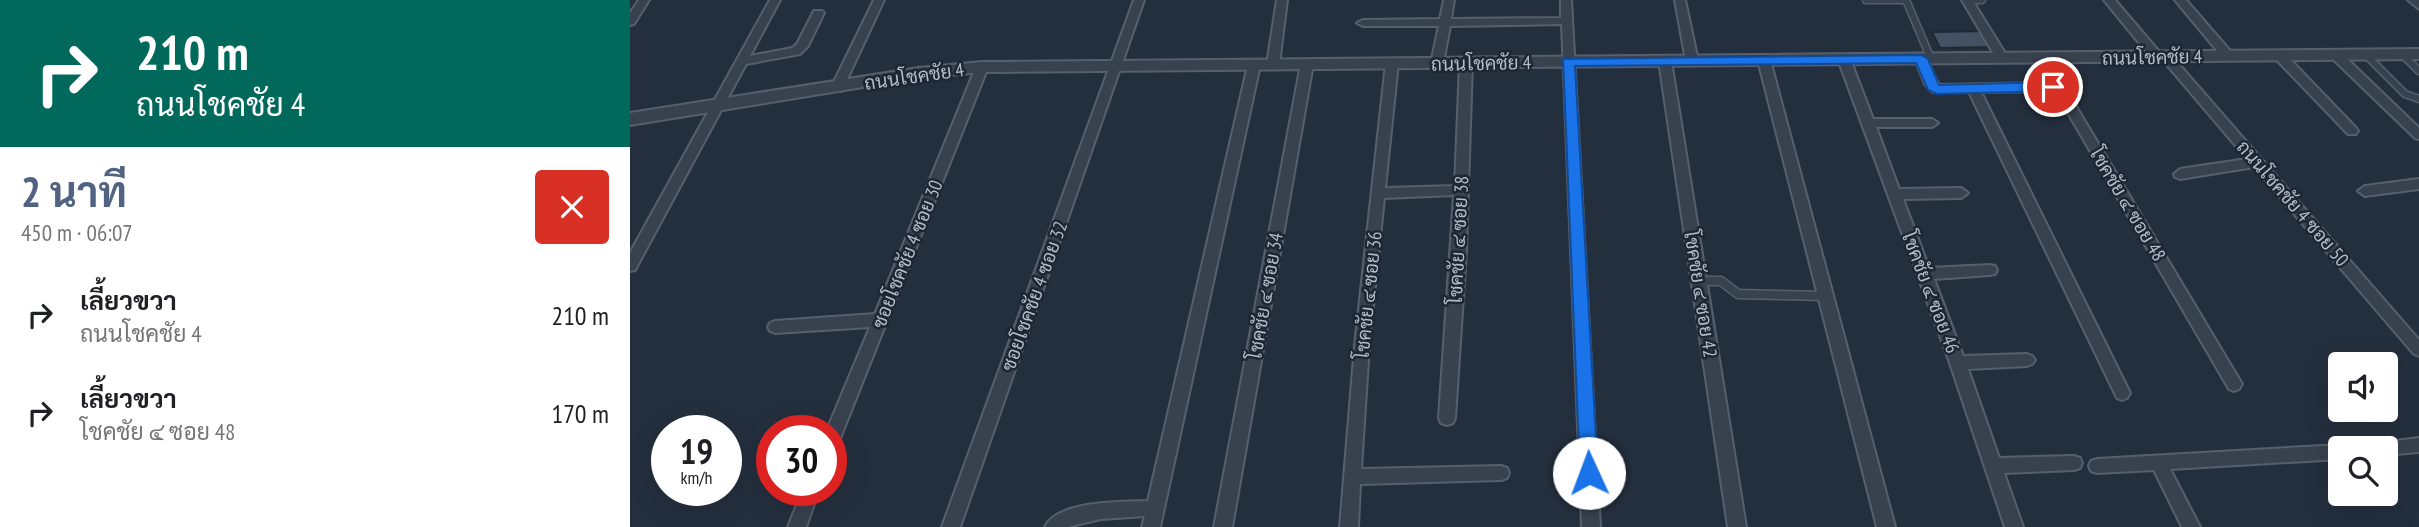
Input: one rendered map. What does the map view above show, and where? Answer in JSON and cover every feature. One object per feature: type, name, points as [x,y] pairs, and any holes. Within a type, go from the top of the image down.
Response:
[{"type":"street","points":[[630,22],[644,0]]},
{"type":"street","points":[[630,266],[775,0]]},
{"type":"street","points":[[836,88],[879,0]]},
{"type":"street","name":"ซอยโชคชัย 4 ซอย 32","points":[[951,527],[1139,0]]},
{"type":"street","points":[[1273,64],[1282,0]]},
{"type":"street","points":[[1437,63],[1449,0]]},
{"type":"street","points":[[1566,0],[1591,527]]},
{"type":"street","points":[[1681,0],[1692,61]]},
{"type":"street","name":"ถนนโชคชัย 4 ซอย 50","points":[[2109,0],[2258,162],[2419,350]]},
{"type":"street","points":[[2180,0],[2228,56]]},
{"type":"street","points":[[2413,0],[2419,6]]},
{"type":"street","points":[[1967,1],[2002,58]]},
{"type":"street","points":[[742,61],[796,51],[802,46],[818,13]]},
{"type":"street","points":[[1363,23],[1566,21]]},
{"type":"street","name":"ถนนโชคชัย 4","points":[[630,119],[918,73],[982,67],[2411,54]]},
{"type":"street","points":[[2280,55],[2352,131]]},
{"type":"street","points":[[2336,55],[2419,135]]},
{"type":"street","name":"โชคชัย ๔ ซอย 46","points":[[1844,59],[1958,363],[2014,527]]},
{"type":"street","name":"โชคชัย ๔ ซอย 48","points":[[1926,59],[1933,87],[2053,87],[2061,91],[2234,384]]},
{"type":"street","points":[[1764,60],[1886,527]]},
{"type":"street","name":"โชคชัย ๔ ซอย 42","points":[[1665,61],[1737,527]]},
{"type":"street","name":"โชคชัย ๔ ซอย 36","points":[[1349,527],[1362,345],[1392,63]]},
{"type":"street","name":"โชคชัย ๔ ซอย 38","points":[[1447,418],[1466,63]]},
{"type":"street","name":"โชคชัย ๔ ซอย 34","points":[[1223,527],[1307,64]]},
{"type":"street","points":[[1151,527],[1254,65]]},
{"type":"street","name":"ซอยโชคชัย 4 ซอย 30","points":[[842,415],[982,67]]},
{"type":"street","points":[[1973,89],[2122,393]]},
{"type":"street","points":[[1867,123],[1931,123]]},
{"type":"street","points":[[2180,174],[2258,162]]},
{"type":"street","points":[[2364,191],[2416,188]]},
{"type":"street","points":[[1379,193],[1461,190]]},
{"type":"street","points":[[1894,194],[1961,193]]},
{"type":"street","points":[[1924,274],[1990,270]]},
{"type":"street","points":[[775,327],[880,320]]},
{"type":"street","points":[[1958,363],[2027,360]]},
{"type":"street","points":[[2398,447],[2419,445]]},
{"type":"street","points":[[2097,466],[2328,453]]},
{"type":"street","points":[[1993,466],[2074,463]]},
{"type":"street","points":[[2159,464],[2191,527]]},
{"type":"street","points":[[1353,477],[1501,473]]},
{"type":"street","points":[[796,527],[805,506]]},
{"type":"street","points":[[1054,527],[1067,518],[1088,513],[1155,508]]},
{"type":"lane","points":[[1866,0],[1905,0],[1926,59]]},
{"type":"lane","points":[[1967,1],[1982,0]]},
{"type":"lane","points":[[2411,54],[2419,71]]},
{"type":"lane","points":[[2365,55],[2405,94],[2419,99]]},
{"type":"lane","points":[[1699,281],[1721,281],[1738,295],[1826,296]]},
{"type":"building","points":[[1983,31],[1992,47],[1940,48],[1932,32]]},
{"type":"route","points":[[1589,473],[1568,62],[1921,59],[1933,87],[1937,89],[2053,87]]}]
